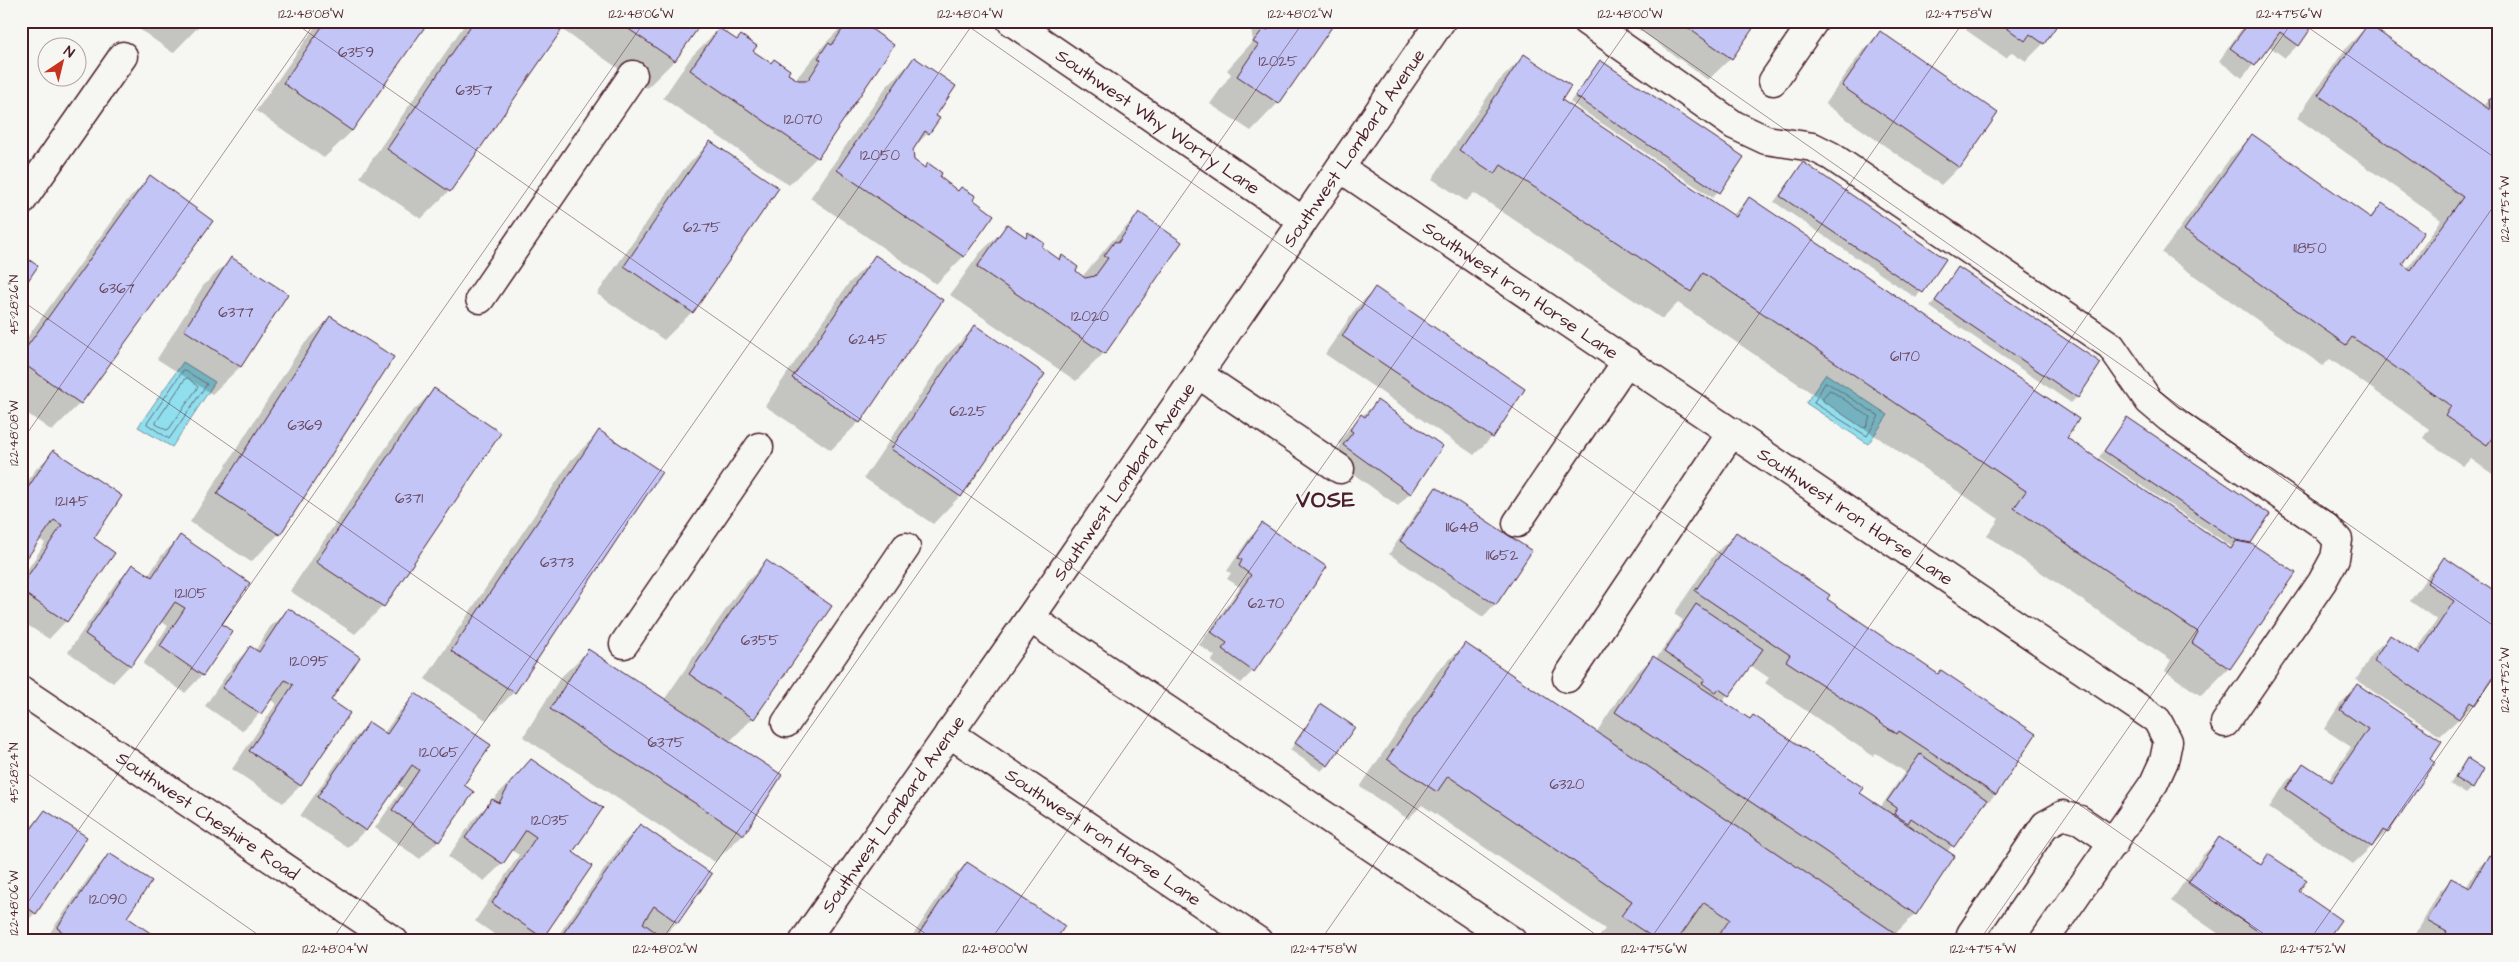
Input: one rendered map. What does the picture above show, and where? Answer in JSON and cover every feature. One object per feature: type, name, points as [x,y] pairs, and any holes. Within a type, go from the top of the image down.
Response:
[{"type":"street","name":"Southwest Why Worry Lane","points":[[1011,21],[1304,220]]},
{"type":"street","name":"Southwest Lombard Avenue","points":[[804,941],[1030,618],[1441,21]]},
{"type":"street","points":[[1586,21],[1734,125],[1766,140],[1812,147],[1831,156],[2111,346],[2149,401],[2169,418],[2326,527],[2338,540],[2334,558],[2322,582],[2225,722]]},
{"type":"street","points":[[1773,81],[1814,21]]},
{"type":"street","points":[[21,202],[123,56]]},
{"type":"street","points":[[480,299],[633,75]]},
{"type":"street","name":"Southwest Iron Horse Lane","points":[[1340,168],[2157,720],[2168,741],[2164,761],[2154,783],[2044,941]]},
{"type":"street","points":[[1517,523],[1627,361]]},
{"type":"street","points":[[1198,374],[1340,469]]},
{"type":"street","points":[[1567,678],[1732,432]]},
{"type":"street","points":[[624,644],[759,447]]},
{"type":"street","points":[[786,723],[906,547]]},
{"type":"street","points":[[1030,618],[1512,941]]},
{"type":"street","name":"Southwest Cheshire Road","points":[[21,690],[394,941]]},
{"type":"street","name":"Southwest Iron Horse Lane","points":[[949,733],[1258,941]]},
{"type":"street","points":[[1971,934],[2045,825],[2063,815],[2080,820],[2114,843]]},
{"type":"water","points":[[183,362],[215,382],[172,447],[138,427]]},
{"type":"water","points":[[1826,374],[1888,415],[1868,444],[1806,403]]},
{"type":"building","points":[[326,21],[429,21],[352,131],[283,83]]},
{"type":"building","points":[[474,21],[548,21],[561,31],[450,192],[387,149]]},
{"type":"building","points":[[617,21],[703,21],[675,61]]},
{"type":"building","points":[[848,21],[860,21],[894,45],[818,158],[690,70],[719,28],[737,40],[741,35],[757,46],[753,51],[771,63],[774,59],[790,70],[788,74],[798,80],[808,80],[821,60],[818,58],[828,43],[832,45]]},
{"type":"building","points":[[1274,21],[1336,21],[1279,104],[1237,76],[1258,45],[1253,42],[1264,28],[1268,30]]},
{"type":"building","points":[[1678,21],[1758,21],[1732,59]]},
{"type":"building","points":[[1997,21],[2060,21],[2044,44],[2030,34],[2025,41]]},
{"type":"building","points":[[2250,21],[2316,21],[2299,46],[2280,32],[2255,66],[2230,48]]},
{"type":"building","points":[[2368,24],[2490,110],[2489,99],[2498,98],[2498,440],[2493,437],[2487,445],[2445,416],[2451,406],[2352,337],[2346,345],[2184,230],[2252,134],[2371,218],[2382,203],[2424,232],[2402,264],[2411,270],[2463,197],[2318,95]]},
{"type":"building","points":[[1880,31],[1998,113],[1960,168],[1842,86]]},
{"type":"building","points":[[1524,54],[1571,86],[1562,100],[1736,217],[1749,197],[2079,419],[2067,438],[2231,549],[2236,541],[2252,544],[2296,573],[2230,669],[2192,643],[2198,632],[2014,508],[2026,491],[1703,273],[1691,292],[1501,165],[1495,174],[1459,150]]},
{"type":"building","points":[[914,57],[956,86],[936,116],[940,118],[929,134],[925,131],[913,150],[914,160],[925,168],[928,163],[942,173],[940,177],[958,191],[961,187],[976,196],[974,200],[994,215],[964,257],[837,170]]},
{"type":"building","points":[[1600,60],[1744,157],[1720,193],[1575,96]]},
{"type":"building","points":[[710,141],[779,188],[693,313],[624,266]]},
{"type":"building","points":[[1803,162],[1946,259],[1923,293],[1780,196]]},
{"type":"building","points":[[150,175],[213,221],[81,404],[21,362],[21,355]]},
{"type":"building","points":[[1139,212],[1182,242],[1105,354],[977,267],[1007,224],[1026,237],[1028,232],[1044,243],[1042,247],[1060,260],[1062,255],[1078,267],[1076,271],[1085,278],[1095,276],[1108,258],[1104,256],[1115,241],[1118,243]]},
{"type":"building","points":[[21,254],[38,266],[21,291]]},
{"type":"building","points":[[875,255],[943,300],[860,423],[792,378]]},
{"type":"building","points":[[231,257],[288,294],[241,367],[184,330]]},
{"type":"building","points":[[1958,267],[2101,363],[2078,398],[1935,301]]},
{"type":"building","points":[[1375,287],[1525,389],[1493,438],[1342,336]]},
{"type":"building","points":[[330,316],[394,357],[280,535],[217,494]]},
{"type":"building","points":[[975,325],[1045,374],[961,497],[891,449]]},
{"type":"building","points":[[434,388],[501,433],[384,607],[316,562]]},
{"type":"building","points":[[1377,400],[1443,446],[1411,494],[1343,445],[1353,432],[1350,430],[1361,414],[1365,417]]},
{"type":"building","points":[[2127,417],[2270,514],[2251,543],[2236,540],[2104,451]]},
{"type":"building","points":[[599,430],[662,472],[515,693],[451,651]]},
{"type":"building","points":[[53,450],[122,496],[94,538],[115,553],[67,622],[21,591],[21,586],[62,525],[54,520],[27,558],[21,554],[21,489],[25,492]]},
{"type":"building","points":[[1436,487],[1532,551],[1496,605],[1400,541]]},
{"type":"building","points":[[1262,523],[1327,567],[1254,672],[1222,649],[1227,643],[1211,632],[1251,575],[1239,566],[1242,560],[1238,558]]},
{"type":"building","points":[[1736,532],[1830,595],[1827,599],[1938,674],[1941,670],[2036,734],[1996,795],[1899,731],[1897,734],[1786,661],[1790,655],[1695,591]]},
{"type":"building","points":[[180,535],[250,583],[222,624],[233,632],[203,676],[160,646],[185,608],[175,602],[131,666],[85,634],[132,564],[152,577]]},
{"type":"building","points":[[2444,557],[2498,593],[2498,671],[2475,705],[2470,702],[2459,719],[2373,661],[2390,635],[2419,654],[2454,601],[2427,583]]},
{"type":"building","points":[[766,560],[832,606],[754,719],[689,674]]},
{"type":"building","points":[[1696,604],[1763,649],[1729,696],[1719,689],[1716,693],[1702,683],[1705,679],[1664,652]]},
{"type":"building","points":[[288,608],[360,657],[331,700],[350,713],[301,786],[249,751],[293,685],[285,680],[261,714],[222,688],[250,646],[259,652]]},
{"type":"building","points":[[1465,643],[1907,941],[1764,941],[1754,934],[1749,941],[1715,941],[1730,919],[1704,902],[1677,941],[1658,941],[1621,916],[1632,901],[1448,776],[1437,792],[1387,759]]},
{"type":"building","points":[[588,649],[782,775],[744,835],[550,709]]},
{"type":"building","points":[[1653,656],[1750,719],[1753,715],[1864,788],[1860,793],[1955,856],[1916,915],[1823,850],[1615,712]]},
{"type":"building","points":[[2357,684],[2442,741],[2430,759],[2435,763],[2388,833],[2383,830],[2372,847],[2286,789],[2303,763],[2332,782],[2368,729],[2340,710]]},
{"type":"building","points":[[415,693],[491,745],[464,785],[474,792],[439,842],[392,810],[419,770],[412,765],[366,831],[317,797],[369,722],[387,734]]},
{"type":"building","points":[[1321,704],[1355,727],[1328,766],[1295,743]]},
{"type":"building","points":[[1920,754],[1987,800],[1954,847],[1911,818],[1908,823],[1894,814],[1897,808],[1887,801]]},
{"type":"building","points":[[2467,758],[2484,769],[2473,789],[2455,778]]},
{"type":"building","points":[[531,759],[603,808],[573,852],[592,866],[543,938],[492,903],[536,837],[526,830],[503,864],[465,838],[492,799],[499,803],[511,782]]},
{"type":"building","points":[[45,810],[87,837],[36,914],[21,903],[21,843]]},
{"type":"building","points":[[640,824],[712,874],[678,923],[654,906],[643,923],[668,941],[564,941],[560,938]]},
{"type":"building","points":[[2219,837],[2261,865],[2268,854],[2307,880],[2299,891],[2341,920],[2326,941],[2272,941],[2188,883]]},
{"type":"building","points":[[109,853],[152,881],[127,917],[162,941],[76,941],[57,928]]},
{"type":"building","points":[[2489,855],[2498,860],[2498,941],[2443,941],[2447,932],[2427,921],[2451,878],[2470,888]]},
{"type":"building","points":[[967,862],[1065,926],[1055,941],[914,941]]},
{"type":"district","name":"VOSE","points":[[1326,500]]}]
